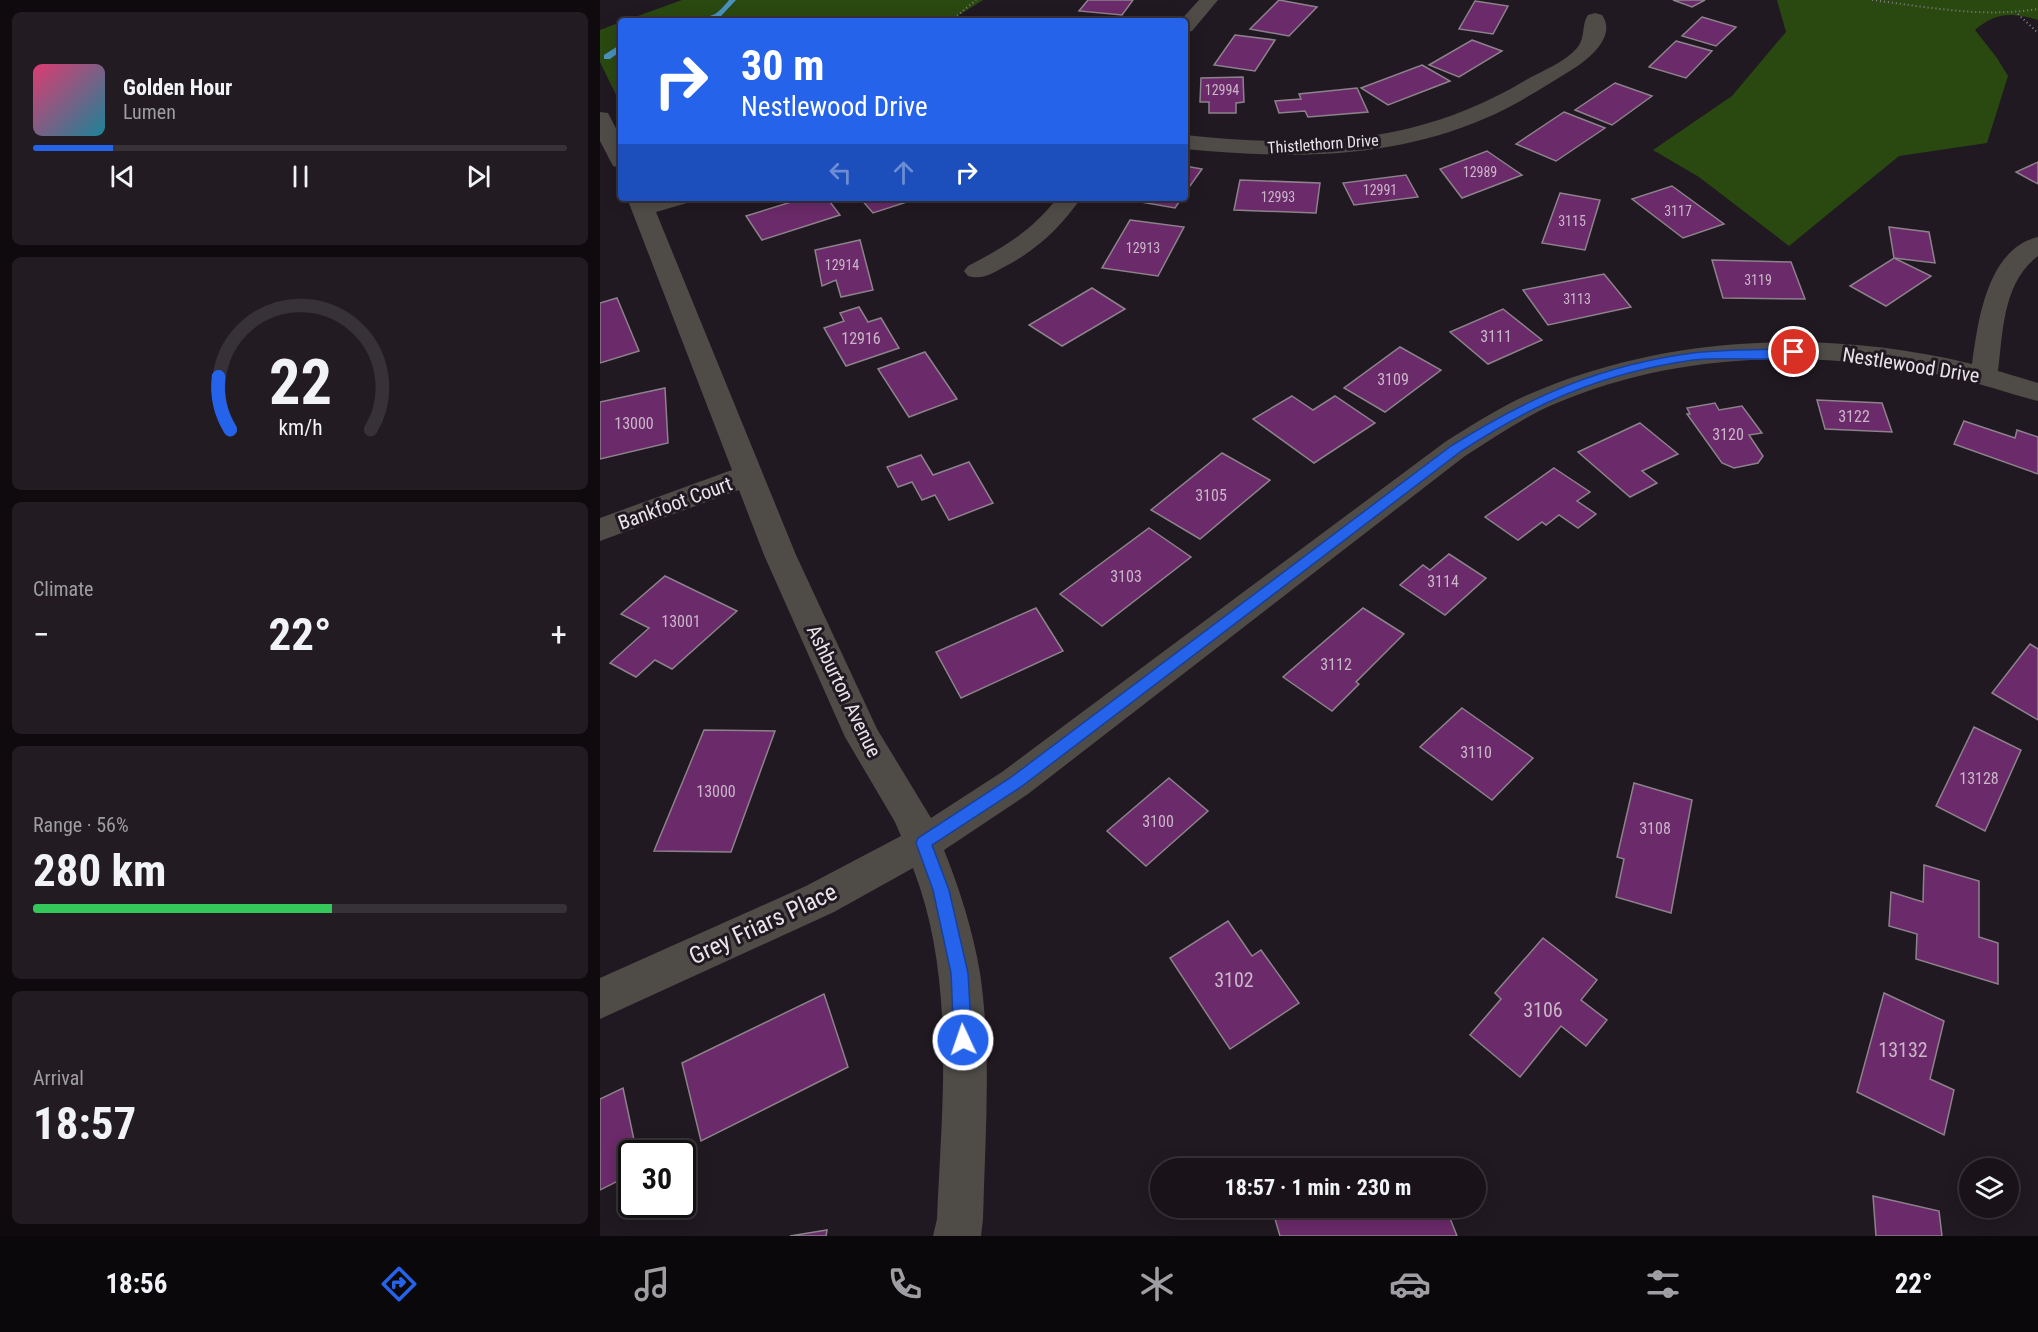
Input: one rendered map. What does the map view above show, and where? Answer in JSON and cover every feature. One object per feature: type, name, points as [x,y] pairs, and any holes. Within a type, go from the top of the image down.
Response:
[{"type":"street","points":[[1188,24],[1209,0]]},
{"type":"street","name":"Thistlethorn Drive","points":[[1188,142],[1255,148],[1308,148],[1347,146],[1422,133],[1479,114],[1582,55],[1592,44],[1596,30],[1595,20]]},
{"type":"street","points":[[600,118],[618,155]]},
{"type":"street","points":[[641,203],[656,201]]},
{"type":"street","points":[[977,272],[1029,243],[1052,224],[1067,201]]},
{"type":"street","name":"Ashburton Avenue","points":[[641,203],[780,555],[863,737],[910,815],[924,843],[941,890],[959,973],[965,1062],[960,1219],[957,1236]]},
{"type":"street","points":[[1984,376],[1993,310],[2002,281],[2025,252],[2038,244]]},
{"type":"street","name":"Nestlewood Drive","points":[[924,843],[1015,783],[1455,449],[1502,419],[1542,399],[1635,368],[1695,357],[1754,352],[1815,352],[1878,357],[1944,367],[2038,392]]},
{"type":"street","name":"Bankfoot Court","points":[[600,530],[749,475]]},
{"type":"street","name":"Grey Friars Place","points":[[600,999],[820,899],[924,843]]},
{"type":"path","points":[[954,18],[976,0]]},
{"type":"path","points":[[1872,0],[1984,13],[2018,13],[2038,9]]},
{"type":"path","points":[[2018,13],[2038,33]]},
{"type":"green space","points":[[682,0],[983,0],[954,18],[632,18]]},
{"type":"green space","points":[[1777,0],[2038,0],[2038,20],[2005,15],[1982,24],[1975,30],[2008,76],[1987,143],[1899,156],[1789,246],[1699,177],[1653,150],[1732,96],[1786,32]]},
{"type":"green space","points":[[618,23],[618,99],[600,62],[600,30]]},
{"type":"building","points":[[1088,0],[1133,0],[1122,15],[1079,11]]},
{"type":"building","points":[[1279,0],[1317,7],[1289,36],[1250,29]]},
{"type":"building","points":[[1673,0],[1705,0],[1692,7]]},
{"type":"building","points":[[1475,1],[1508,6],[1493,34],[1459,29]]},
{"type":"building","points":[[1702,17],[1736,27],[1716,46],[1682,36]]},
{"type":"building","points":[[1235,35],[1275,40],[1255,71],[1214,65]]},
{"type":"building","points":[[1472,40],[1502,51],[1459,77],[1429,65]]},
{"type":"building","points":[[1676,41],[1712,51],[1686,78],[1649,67]]},
{"type":"building","points":[[1422,65],[1450,81],[1388,105],[1361,88]]},
{"type":"building","points":[[1243,77],[1244,102],[1236,103],[1236,113],[1209,113],[1209,102],[1200,102],[1201,78]]},
{"type":"building","points":[[1615,83],[1652,96],[1612,125],[1575,110]]},
{"type":"building","points":[[1357,88],[1368,112],[1308,117],[1305,111],[1279,113],[1275,101],[1301,99],[1299,94]]},
{"type":"building","points":[[1564,112],[1605,128],[1556,161],[1516,144]]},
{"type":"building","points":[[1487,151],[1522,175],[1462,198],[1440,169]]},
{"type":"building","points":[[2038,162],[2038,184],[2016,172]]},
{"type":"building","points":[[1188,167],[1202,169],[1188,189]]},
{"type":"building","points":[[1406,175],[1418,197],[1354,205],[1343,183]]},
{"type":"building","points":[[1240,180],[1320,183],[1316,213],[1234,210]]},
{"type":"building","points":[[1672,186],[1724,224],[1683,238],[1632,199]]},
{"type":"building","points":[[1560,193],[1600,200],[1585,250],[1542,243]]},
{"type":"building","points":[[794,201],[829,201],[840,215],[762,240],[746,216]]},
{"type":"building","points":[[863,201],[910,201],[873,213]]},
{"type":"building","points":[[1135,201],[1180,201],[1175,208]]},
{"type":"building","points":[[1130,220],[1184,227],[1158,276],[1102,268]]},
{"type":"building","points":[[1889,227],[1929,232],[1935,263],[1894,258]]},
{"type":"building","points":[[860,240],[873,290],[841,297],[836,280],[822,286],[815,250]]},
{"type":"building","points":[[1894,258],[1931,276],[1886,306],[1850,286]]},
{"type":"building","points":[[1712,260],[1791,262],[1805,299],[1723,298]]},
{"type":"building","points":[[1604,274],[1631,307],[1548,325],[1523,290]]},
{"type":"building","points":[[1092,288],[1125,309],[1062,346],[1029,325]]},
{"type":"building","points":[[617,298],[639,351],[600,363],[600,303]]},
{"type":"building","points":[[859,307],[868,322],[881,318],[899,348],[846,366],[824,328],[844,321],[840,313]]},
{"type":"building","points":[[1503,309],[1542,340],[1488,364],[1450,332]]},
{"type":"building","points":[[1400,347],[1441,370],[1385,412],[1344,388]]},
{"type":"building","points":[[925,352],[957,399],[909,417],[878,369]]},
{"type":"building","points":[[665,388],[668,443],[600,459],[600,402]]},
{"type":"building","points":[[1292,396],[1313,410],[1335,396],[1375,423],[1314,463],[1253,419]]},
{"type":"building","points":[[1817,400],[1882,403],[1892,432],[1825,429]]},
{"type":"building","points":[[1715,403],[1719,410],[1742,406],[1762,433],[1749,435],[1763,456],[1758,463],[1734,468],[1722,463],[1687,414],[1690,414],[1687,408]]},
{"type":"building","points":[[1964,421],[2015,438],[2017,430],[2038,437],[2038,474],[1954,444]]},
{"type":"building","points":[[1640,423],[1678,454],[1642,471],[1657,483],[1630,497],[1578,452]]},
{"type":"building","points":[[1222,453],[1270,480],[1200,539],[1151,510]]},
{"type":"building","points":[[921,455],[933,475],[969,462],[993,503],[949,520],[935,495],[922,500],[912,482],[898,487],[887,467]]},
{"type":"building","points":[[1554,468],[1590,492],[1577,501],[1596,514],[1578,528],[1559,515],[1546,525],[1542,522],[1518,540],[1485,517]]},
{"type":"building","points":[[1149,528],[1191,557],[1102,626],[1060,594]]},
{"type":"building","points":[[1449,554],[1486,578],[1445,615],[1400,585],[1423,565],[1430,570]]},
{"type":"building","points":[[665,576],[737,611],[672,669],[655,660],[636,677],[610,663],[649,628],[621,614]]},
{"type":"building","points":[[1036,608],[1063,651],[961,698],[936,652]]},
{"type":"building","points":[[1363,608],[1404,634],[1356,682],[1359,684],[1332,711],[1283,677]]},
{"type":"building","points":[[2030,644],[2038,649],[2038,720],[1992,693]]},
{"type":"building","points":[[1462,708],[1533,758],[1492,800],[1420,747]]},
{"type":"building","points":[[1974,727],[2021,750],[1985,831],[1936,806]]},
{"type":"building","points":[[704,730],[775,731],[731,852],[654,851]]},
{"type":"building","points":[[1169,778],[1208,811],[1146,866],[1107,831]]},
{"type":"building","points":[[1634,783],[1692,800],[1671,913],[1616,897],[1624,859],[1617,857]]},
{"type":"building","points":[[1924,865],[1979,881],[1979,937],[1998,943],[1998,984],[1916,959],[1917,934],[1889,926],[1891,892],[1923,902]]},
{"type":"building","points":[[1228,921],[1252,956],[1261,950],[1299,1003],[1230,1049],[1170,958]]},
{"type":"building","points":[[1543,938],[1597,980],[1581,1000],[1607,1020],[1586,1046],[1561,1026],[1520,1077],[1470,1035],[1501,999],[1495,993]]},
{"type":"building","points":[[1884,993],[1944,1021],[1930,1079],[1954,1090],[1944,1135],[1857,1092]]},
{"type":"building","points":[[824,994],[848,1067],[701,1141],[682,1063]]},
{"type":"building","points":[[623,1088],[634,1140],[618,1140],[618,1181],[600,1190],[600,1099]]},
{"type":"building","points":[[1873,1196],[1939,1211],[1942,1236],[1876,1236]]},
{"type":"building","points":[[1450,1218],[1457,1236],[1280,1236],[1275,1219]]},
{"type":"building","points":[[827,1230],[826,1236],[790,1236]]},
{"type":"waterway","points":[[710,18],[719,15],[733,0]]},
{"type":"waterway","points":[[607,57],[618,50]]},
{"type":"route","points":[[963,1040],[959,973],[941,890],[924,843],[1015,783],[1455,449],[1502,419],[1542,399],[1635,368],[1695,357],[1754,352],[1794,352]]}]
